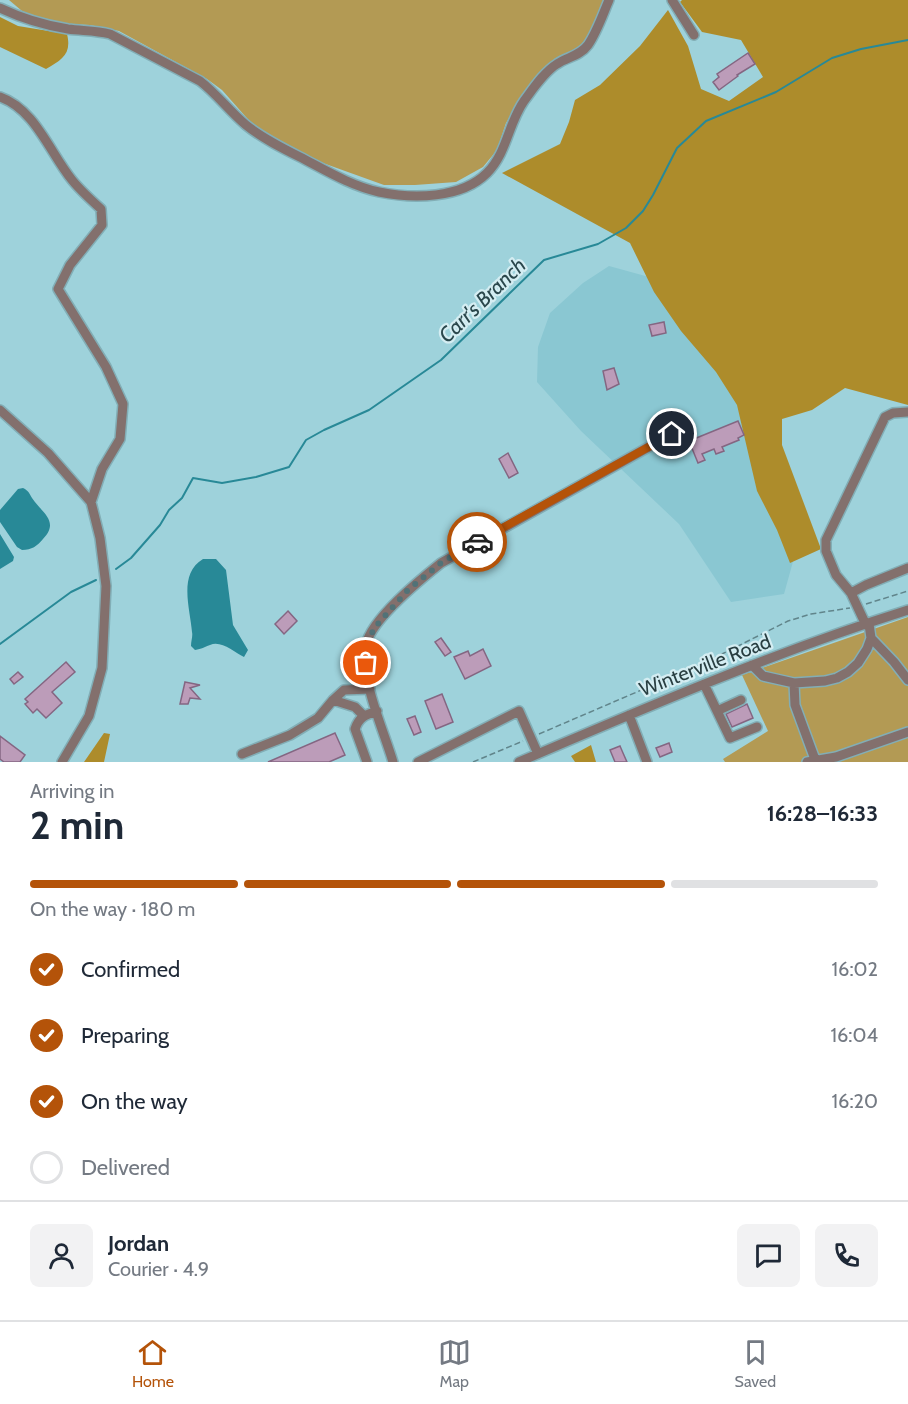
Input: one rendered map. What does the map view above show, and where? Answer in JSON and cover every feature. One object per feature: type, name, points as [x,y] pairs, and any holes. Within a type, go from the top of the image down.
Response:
[{"type":"street","points":[[2,0],[18,15]]},
{"type":"street","points":[[0,8],[41,24],[110,34],[200,81],[246,125],[271,142],[344,180],[378,192],[412,196],[445,194],[466,186],[486,174],[501,156],[522,104],[555,65],[578,54],[588,44],[609,0]]},
{"type":"street","points":[[672,0],[694,35]]},
{"type":"street","points":[[0,97],[9,100],[32,121],[72,180],[101,209],[102,225],[69,265],[58,288],[106,367],[123,404],[120,439],[102,469],[91,502]]},
{"type":"street","points":[[0,410],[48,453],[91,502],[100,538],[106,586],[102,668],[89,716],[62,762]]},
{"type":"street","points":[[908,412],[893,413],[885,417],[826,540],[826,551],[836,575],[851,593],[867,625],[871,639],[908,680]]},
{"type":"street","points":[[393,762],[370,690],[366,663],[366,643],[376,626],[408,590],[441,563],[672,434]]},
{"type":"street","points":[[851,593],[908,568]]},
{"type":"street","name":"Winterville Road","points":[[519,762],[752,665],[908,610]]},
{"type":"street","points":[[752,665],[763,676],[794,683],[825,681],[848,672],[858,663],[871,639]]},
{"type":"street","points":[[794,683],[795,705],[813,761],[836,757],[908,732]]},
{"type":"street","points":[[704,684],[730,738],[757,727]]},
{"type":"street","points":[[242,754],[290,735],[318,718],[344,690],[370,690]]},
{"type":"street","points":[[333,700],[355,707],[363,716]]},
{"type":"street","points":[[717,711],[741,700]]},
{"type":"street","points":[[367,762],[355,729],[357,722],[363,716],[377,711]]},
{"type":"street","points":[[418,762],[519,711],[538,754]]},
{"type":"street","points":[[629,715],[647,762]]},
{"type":"path","points":[[862,605],[908,591]]},
{"type":"path","points":[[537,735],[702,664],[788,621],[811,614],[855,607]]},
{"type":"path","points":[[473,762],[525,740]]},
{"type":"shaded area","points":[[9,0],[606,0],[584,46],[556,61],[526,90],[506,123],[497,150],[483,167],[456,182],[384,185],[309,158],[276,141],[253,125],[222,90],[207,79],[119,31],[39,19],[22,11]]},
{"type":"shaded area","points":[[682,0],[908,0],[908,405],[845,388],[812,410],[782,419],[782,445],[821,549],[790,563],[777,530],[757,491],[737,405],[716,372],[681,331],[654,292],[630,243],[502,173],[560,144],[575,100],[600,85],[640,46],[668,10],[688,46],[701,89],[729,101],[763,77],[741,40],[702,32],[680,2]]},
{"type":"shaded area","points":[[0,17],[18,26],[67,34],[67,51],[61,59],[46,69],[0,47]]},
{"type":"shaded area","points":[[609,266],[649,277],[741,401],[794,558],[784,594],[731,602],[679,524],[581,431],[537,382],[538,347],[550,313],[583,283]]},
{"type":"shaded area","points":[[23,488],[29,492],[48,517],[50,527],[48,533],[36,546],[22,550],[17,547],[0,522],[0,510],[18,489]]},
{"type":"shaded area","points":[[0,534],[14,557],[13,561],[0,569]]},
{"type":"shaded area","points":[[203,559],[216,559],[226,570],[233,625],[248,650],[244,657],[219,644],[195,650],[191,646],[188,582],[195,565]]},
{"type":"shaded area","points":[[908,617],[908,762],[725,762],[723,759],[768,731],[742,675]]},
{"type":"shaded area","points":[[104,733],[110,734],[104,762],[84,762]]},
{"type":"shaded area","points":[[591,745],[596,762],[575,762],[571,756]]},
{"type":"building","points":[[748,53],[755,64],[719,90],[713,82],[719,77],[717,74]]},
{"type":"building","points":[[664,322],[666,333],[652,336],[649,325]]},
{"type":"building","points":[[614,368],[619,384],[607,390],[603,371]]},
{"type":"building","points":[[738,421],[744,435],[738,438],[739,440],[722,447],[724,451],[716,454],[714,449],[702,454],[705,460],[698,463],[689,441]]},
{"type":"building","points":[[508,453],[518,473],[509,478],[499,459]]},
{"type":"building","points":[[288,611],[297,621],[284,634],[275,624]]},
{"type":"building","points":[[441,638],[451,652],[445,656],[435,642]]},
{"type":"building","points":[[483,649],[491,666],[465,679],[454,657],[468,651],[470,656]]},
{"type":"building","points":[[66,662],[75,672],[52,692],[62,703],[46,718],[37,709],[33,713],[25,704],[28,702],[25,699]]},
{"type":"building","points":[[18,672],[23,677],[14,684],[10,679]]},
{"type":"building","points":[[185,682],[200,685],[190,688],[200,699],[190,698],[188,704],[180,704]]},
{"type":"building","points":[[442,694],[453,722],[436,729],[425,701]]},
{"type":"building","points":[[747,704],[753,718],[732,727],[726,714]]},
{"type":"building","points":[[415,716],[421,732],[414,735],[407,719]]},
{"type":"building","points":[[335,733],[345,755],[329,762],[268,762]]},
{"type":"building","points":[[0,736],[25,755],[20,762],[4,762],[0,759]]},
{"type":"building","points":[[669,743],[672,752],[660,757],[656,748]]},
{"type":"building","points":[[620,746],[627,762],[615,762],[610,750]]},
{"type":"waterway","name":"Carr's Branch","points":[[116,569],[131,558],[160,525],[169,510],[182,498],[193,478],[222,483],[256,477],[289,467],[306,440],[369,410],[441,360],[544,260],[598,244],[626,228],[643,211],[677,148],[706,121],[776,92],[832,58],[861,49],[908,40]]},
{"type":"waterway","name":"Carr's Branch","points":[[0,644],[71,592],[96,580]]},
{"type":"way so far","points":[[366,663],[366,643],[376,626],[408,590],[441,563],[477,542]]},
{"type":"route","points":[[477,542],[672,434]]}]
